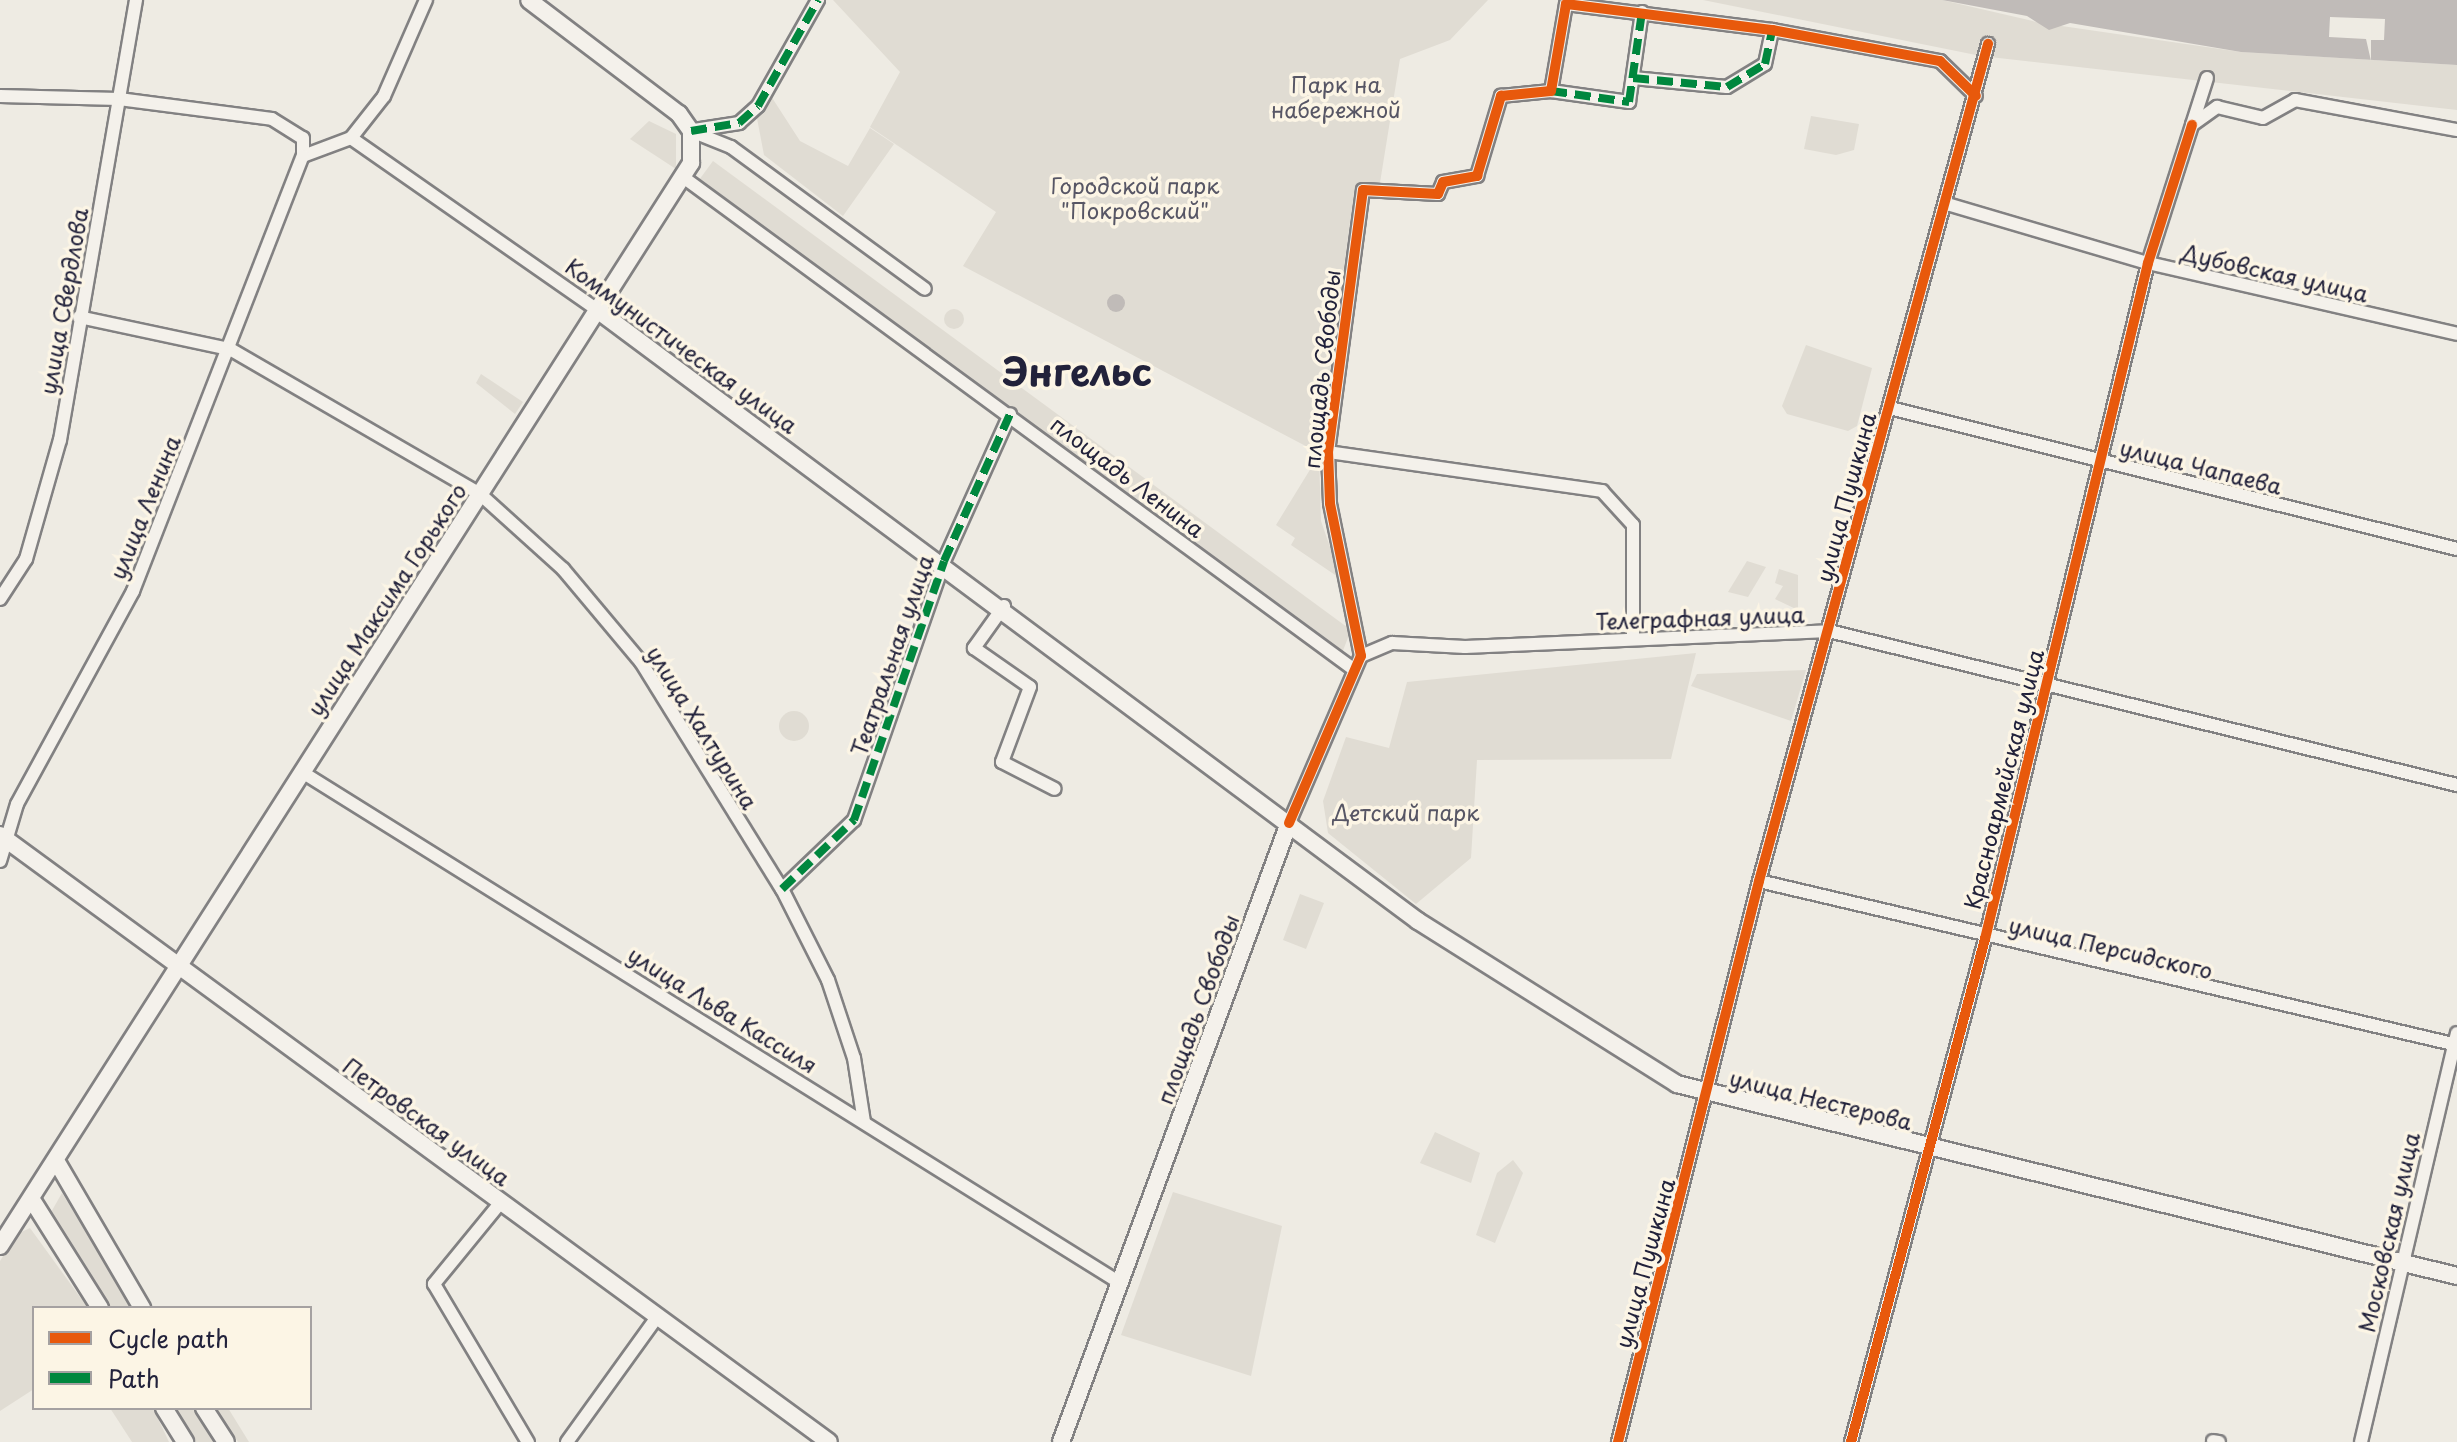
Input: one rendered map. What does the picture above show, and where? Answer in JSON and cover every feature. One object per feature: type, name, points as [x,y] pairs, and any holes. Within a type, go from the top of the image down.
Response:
[{"type":"main road","points":[[529,0],[691,131]]},
{"type":"main road","name":"улица Максима Горького","points":[[0,1246],[34,1203],[177,967],[683,177],[691,131]]},
{"type":"main road","name":"Коммунистическая улица","points":[[596,309],[944,561],[1289,823]]},
{"type":"main road","name":"улица Нестерова","points":[[1289,823],[1510,985],[1677,1084],[1928,1149],[2457,1276]]},
{"type":"main road","name":"площадь Свободы","points":[[1061,1442],[1289,823]]},
{"type":"main road","name":"Петровская улица","points":[[1,836],[829,1442]]},
{"type":"main road","points":[[58,1164],[141,1306]]},
{"type":"main road","points":[[34,1203],[99,1306]]},
{"type":"main road","points":[[165,1410],[185,1442]]},
{"type":"main road","points":[[205,1410],[226,1442]]},
{"type":"street","name":"улица Свердлова","points":[[0,599],[26,559],[60,440],[136,0]]},
{"type":"street","points":[[0,96],[119,99],[272,119],[303,138],[303,156],[351,138],[384,96],[426,0]]},
{"type":"street","points":[[691,131],[739,123],[758,106],[815,2]]},
{"type":"street","points":[[1642,12],[1629,102],[1551,91],[1566,4],[1642,12],[1772,30],[1940,61],[1976,96]]},
{"type":"street","points":[[1633,78],[1727,87],[1765,64],[1772,30]]},
{"type":"street","name":"улица Пушкина","points":[[1618,1442],[1709,1094],[1759,881],[1947,204],[1988,44]]},
{"type":"street","name":"Красноармейская улица","points":[[1851,1442],[1985,939],[2148,263],[2207,78]]},
{"type":"street","name":"площадь Свободы","points":[[1289,823],[1352,668],[1361,656],[1330,503],[1328,452],[1363,190],[1438,194],[1443,182],[1477,176],[1501,96],[1551,91]]},
{"type":"street","points":[[2192,125],[2217,107],[2263,118],[2295,100],[2457,130]]},
{"type":"street","points":[[691,131],[731,147],[925,289]]},
{"type":"street","name":"Коммунистическая улица","points":[[351,138],[596,309]]},
{"type":"street","name":"улица Ленина","points":[[0,861],[1,836],[133,591],[303,156]]},
{"type":"street","name":"площадь Ленина","points":[[683,177],[1010,414],[1352,668]]},
{"type":"street","name":"Дубовская улица","points":[[1947,204],[2148,263],[2457,334]]},
{"type":"street","name":"улица Халтурина","points":[[79,317],[230,349],[480,494],[563,569],[641,662],[782,889],[828,980],[854,1058],[864,1122]]},
{"type":"street","name":"улица Чапаева","points":[[1890,408],[2457,549]]},
{"type":"street","name":"Театральная улица","points":[[782,889],[854,820],[944,561],[1010,414]]},
{"type":"street","name":"площадь Свободы","points":[[1328,452],[1602,491],[1633,525],[1633,639]]},
{"type":"street","points":[[1004,606],[974,648],[1030,687],[1002,762],[1055,789]]},
{"type":"street","name":"Телеграфная улица","points":[[1361,656],[1392,643],[1633,639],[1829,631],[2046,687],[2457,785]]},
{"type":"street","name":"улица Льва Кассиля","points":[[302,772],[1120,1283]]},
{"type":"street","name":"улица Персидского","points":[[1759,881],[1985,939],[2456,1041]]},
{"type":"street","name":"Московская улица","points":[[2361,1442],[2400,1262],[2456,1041]]},
{"type":"street","points":[[501,1202],[434,1284],[528,1442]]},
{"type":"street","points":[[567,1442],[657,1317]]},
{"type":"green space","name":"Городской парк \"Покровский\"","points":[[833,0],[1488,0],[1450,40],[1400,59],[1378,195],[1354,192],[1319,453],[963,266],[996,212],[870,127],[900,72]]},
{"type":"green space","points":[[1703,0],[1942,0],[2041,23],[2241,52],[2457,65],[2457,110],[1981,56]]},
{"type":"green space","points":[[769,93],[800,141],[848,166],[870,128],[894,144],[843,216],[764,155],[756,113]]},
{"type":"green space","points":[[1811,116],[1859,124],[1854,150],[1836,155],[1804,149]]},
{"type":"green space","points":[[649,121],[676,134],[676,169],[630,139]]},
{"type":"green space","points":[[713,161],[1351,630],[1342,653],[699,180]]},
{"type":"green space","points":[[954,309],[961,312],[964,319],[961,326],[954,329],[947,326],[944,319],[947,312]]},
{"type":"green space","points":[[1806,345],[1872,368],[1857,426],[1848,431],[1787,414],[1782,406]]},
{"type":"green space","points":[[481,374],[523,402],[515,414],[476,383]]},
{"type":"green space","points":[[1319,455],[1321,521],[1341,579],[1291,545],[1295,538],[1276,525]]},
{"type":"green space","points":[[1747,561],[1766,567],[1748,597],[1728,592]]},
{"type":"green space","points":[[1779,569],[1798,575],[1798,610],[1775,599],[1783,586],[1775,583]]},
{"type":"green space","name":"Детский парк","points":[[1696,653],[1671,759],[1477,760],[1471,858],[1416,904],[1328,833],[1323,801],[1346,737],[1389,748],[1407,682]]},
{"type":"green space","points":[[1806,670],[1791,721],[1691,686],[1697,674]]},
{"type":"green space","points":[[794,711],[805,715],[809,726],[805,737],[794,741],[783,737],[779,726],[783,715]]},
{"type":"green space","points":[[1300,894],[1324,903],[1306,949],[1283,940]]},
{"type":"green space","points":[[1435,1132],[1480,1153],[1471,1183],[1420,1163]]},
{"type":"green space","points":[[1513,1160],[1523,1173],[1495,1243],[1476,1235],[1497,1173]]},
{"type":"green space","points":[[1173,1192],[1282,1226],[1251,1376],[1121,1335]]},
{"type":"green space","points":[[62,1193],[133,1306],[109,1306],[50,1214]]},
{"type":"green space","points":[[30,1228],[87,1306],[32,1306],[32,1390],[0,1411],[0,1261],[17,1234]]},
{"type":"green space","points":[[111,1410],[154,1410],[169,1442],[132,1442]]},
{"type":"green space","points":[[175,1410],[198,1410],[218,1442],[196,1442]]},
{"type":"green space","points":[[217,1410],[229,1410],[249,1442],[238,1442]]},
{"type":"shaded area","points":[[1942,0],[2457,0],[2457,65],[2241,52],[2070,23],[2049,30],[2027,16]]},
{"type":"shaded area","points":[[1112,294],[1120,294],[1125,303],[1123,310],[1112,312],[1107,307],[1107,299]]},
{"type":"pier","points":[[2330,17],[2385,19],[2384,40],[2371,40],[2371,61],[2366,39],[2329,37]]},
{"type":"marked path","points":[[691,131],[739,123],[758,106],[818,0]]},
{"type":"marked path","points":[[1551,91],[1629,102],[1642,12]]},
{"type":"marked path","points":[[1633,78],[1727,87],[1765,64],[1772,30]]},
{"type":"marked path","points":[[782,889],[854,820],[944,561],[1010,414]]},
{"type":"cycle path","points":[[1289,823],[1361,656],[1330,503],[1328,452],[1363,190],[1438,194],[1443,182],[1477,176],[1501,96],[1551,91],[1566,4],[1772,30],[1940,61],[1976,96]]},
{"type":"cycle path","points":[[1618,1442],[1759,881],[1988,44]]},
{"type":"cycle path","points":[[1851,1442],[1985,939],[2148,263],[2192,125]]},
{"type":"district","name":"Энгельс","points":[[1077,371]]},
{"type":"park label","name":"Парк на набережной","points":[[1336,96]]}]
